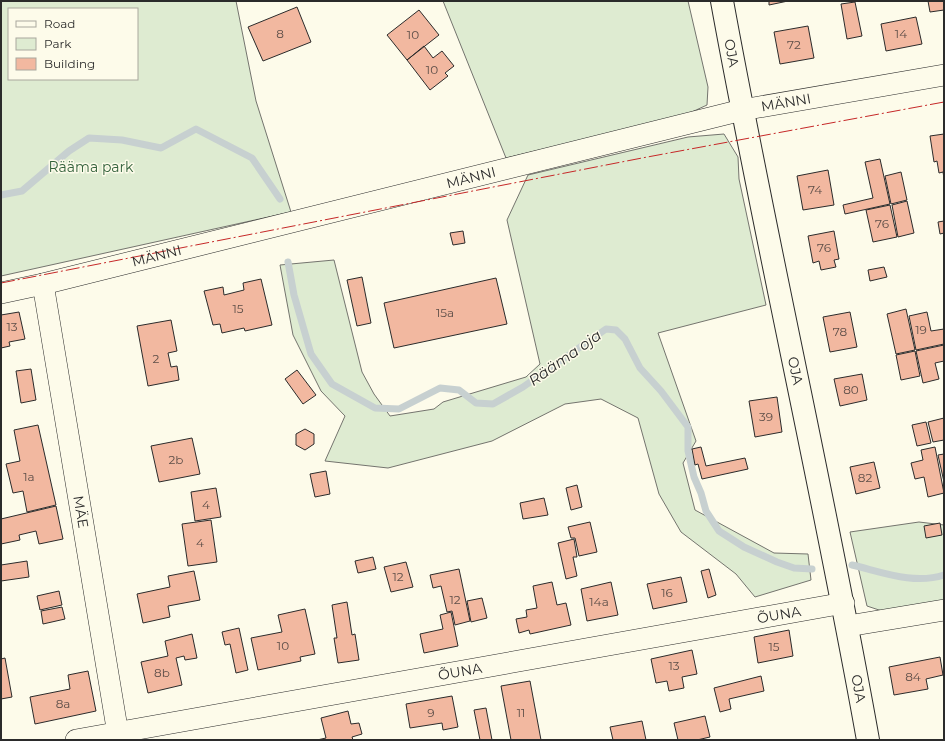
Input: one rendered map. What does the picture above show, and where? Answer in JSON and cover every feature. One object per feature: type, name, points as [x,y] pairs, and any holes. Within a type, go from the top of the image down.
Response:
[{"type":"street","name":"OJA","points":[[722,1],[742,110],[844,603],[868,740]]},
{"type":"street","name":"MÄNNI","points":[[1,292],[43,284],[742,110],[944,75]]},
{"type":"street","name":"MÄE","points":[[43,284],[119,736]]},
{"type":"street","name":"ÕUNA","points":[[76,740],[119,736],[844,603]]},
{"type":"street","points":[[848,626],[944,610]]},
{"type":"green space","name":"Rääma park","points":[[1,1],[236,1],[256,101],[291,212],[1,276]]},
{"type":"green space","points":[[443,1],[688,1],[708,87],[707,105],[681,117],[506,158]]},
{"type":"green space","points":[[724,134],[738,157],[739,179],[766,305],[658,333],[696,441],[683,463],[695,510],[774,553],[808,554],[811,580],[755,597],[736,574],[681,532],[659,494],[638,418],[601,399],[565,404],[492,441],[388,468],[325,461],[345,416],[321,391],[293,335],[280,265],[334,260],[362,372],[374,394],[390,416],[434,409],[443,402],[526,377],[540,364],[507,220],[528,175],[688,137]]},
{"type":"green space","points":[[919,522],[944,525],[944,605],[888,613],[867,606],[850,532]]},
{"type":"building","points":[[769,1],[788,1],[769,5]]},
{"type":"building","points":[[928,1],[944,1],[944,10],[930,12]]},
{"type":"building","points":[[855,2],[862,36],[847,39],[841,4]]},
{"type":"building","points":[[297,7],[311,42],[263,61],[248,27]]},
{"type":"building","points":[[419,10],[439,35],[407,60],[387,35]]},
{"type":"building","points":[[916,17],[922,44],[886,51],[881,24]]},
{"type":"building","points":[[808,26],[814,58],[780,64],[774,32]]},
{"type":"building","points":[[424,46],[433,58],[442,51],[454,66],[445,73],[448,76],[430,90],[407,60]]},
{"type":"building","points":[[944,134],[944,178],[943,172],[939,173],[937,161],[934,162],[930,136]]},
{"type":"building","points":[[880,159],[890,204],[845,214],[843,205],[873,198],[865,162]]},
{"type":"building","points":[[828,170],[834,205],[803,210],[797,176]]},
{"type":"building","points":[[901,172],[907,200],[891,204],[885,176]]},
{"type":"building","points":[[907,201],[914,233],[898,237],[892,205]]},
{"type":"building","points":[[890,205],[897,237],[873,242],[866,210]]},
{"type":"building","points":[[944,221],[944,233],[940,234],[938,222]]},
{"type":"building","points":[[463,231],[465,243],[453,245],[450,233]]},
{"type":"building","points":[[834,231],[839,259],[834,260],[836,267],[821,270],[819,261],[813,263],[808,236]]},
{"type":"building","points":[[884,267],[887,277],[870,281],[868,270]]},
{"type":"building","points":[[362,277],[371,323],[357,326],[347,280]]},
{"type":"building","points":[[496,278],[507,324],[394,348],[384,303]]},
{"type":"building","points":[[261,279],[272,325],[245,331],[244,328],[222,333],[220,324],[213,325],[204,291],[223,287],[224,295],[244,290],[243,283]]},
{"type":"building","points":[[906,309],[915,350],[896,354],[887,314]]},
{"type":"building","points":[[19,312],[25,339],[9,342],[10,346],[1,348],[1,315]]},
{"type":"building","points":[[850,312],[857,347],[830,352],[823,317]]},
{"type":"building","points":[[927,312],[931,331],[944,329],[944,344],[916,350],[909,316]]},
{"type":"building","points":[[171,320],[177,351],[168,353],[171,367],[177,366],[179,380],[148,386],[137,326]]},
{"type":"building","points":[[944,345],[944,361],[935,363],[939,379],[923,383],[916,351]]},
{"type":"building","points":[[915,351],[920,376],[901,380],[896,355]]},
{"type":"building","points":[[31,369],[36,400],[21,403],[16,371]]},
{"type":"building","points":[[297,370],[316,395],[303,404],[285,379]]},
{"type":"building","points":[[862,374],[867,400],[840,406],[834,379]]},
{"type":"building","points":[[777,397],[782,432],[755,437],[749,401]]},
{"type":"building","points":[[944,418],[944,440],[933,442],[928,422]]},
{"type":"building","points":[[926,422],[931,443],[917,446],[912,425]]},
{"type":"building","points":[[38,425],[56,505],[27,512],[23,491],[13,493],[6,464],[20,461],[14,430]]},
{"type":"building","points":[[305,429],[314,434],[314,444],[305,450],[296,445],[296,434]]},
{"type":"building","points":[[192,438],[200,474],[159,482],[151,446]]},
{"type":"building","points":[[701,447],[706,466],[745,458],[748,469],[702,479],[698,464],[695,465],[692,449]]},
{"type":"building","points":[[935,447],[944,493],[928,497],[924,477],[915,479],[911,463],[923,460],[921,450]]},
{"type":"building","points":[[944,454],[944,482],[938,455]]},
{"type":"building","points":[[874,462],[880,488],[856,494],[850,467]]},
{"type":"building","points":[[326,471],[330,494],[315,497],[310,474]]},
{"type":"building","points":[[577,485],[582,507],[571,510],[566,488]]},
{"type":"building","points":[[216,488],[221,517],[195,521],[191,492]]},
{"type":"building","points":[[544,498],[548,515],[523,519],[520,503]]},
{"type":"building","points":[[56,506],[63,539],[39,544],[36,531],[19,535],[20,540],[1,544],[1,519]]},
{"type":"building","points":[[211,520],[217,562],[188,566],[182,524]]},
{"type":"building","points":[[590,522],[597,552],[579,556],[575,538],[571,538],[568,527]]},
{"type":"building","points":[[940,523],[942,535],[926,538],[924,526]]},
{"type":"building","points":[[574,539],[577,557],[573,557],[577,576],[566,579],[558,543]]},
{"type":"building","points":[[373,557],[376,569],[358,573],[355,561]]},
{"type":"building","points":[[27,561],[29,577],[1,581],[1,565]]},
{"type":"building","points":[[406,562],[413,587],[391,592],[384,567]]},
{"type":"building","points":[[459,569],[470,621],[455,625],[452,611],[447,612],[441,586],[433,588],[430,575]]},
{"type":"building","points":[[709,569],[716,595],[708,598],[701,571]]},
{"type":"building","points":[[194,571],[200,600],[168,606],[170,617],[143,623],[137,594],[170,587],[168,576]]},
{"type":"building","points":[[681,577],[687,602],[653,609],[647,584]]},
{"type":"building","points":[[552,582],[557,605],[566,603],[571,625],[530,634],[529,630],[519,633],[516,619],[527,617],[526,610],[537,608],[533,586]]},
{"type":"building","points":[[611,582],[618,615],[587,621],[581,589]]},
{"type":"building","points":[[59,591],[62,605],[40,610],[37,596]]},
{"type":"building","points":[[482,598],[487,618],[471,622],[467,601]]},
{"type":"building","points":[[347,602],[352,635],[355,634],[359,660],[338,663],[334,638],[337,638],[332,605]]},
{"type":"building","points":[[62,607],[65,619],[43,624],[41,611]]},
{"type":"building","points":[[305,609],[315,654],[300,657],[301,661],[258,670],[251,638],[282,632],[278,615]]},
{"type":"building","points":[[451,612],[458,646],[424,653],[420,634],[443,629],[440,615]]},
{"type":"building","points":[[239,628],[248,670],[236,673],[230,644],[225,645],[222,632]]},
{"type":"building","points":[[789,630],[793,656],[758,663],[754,637]]},
{"type":"building","points":[[192,634],[197,658],[185,660],[184,656],[176,658],[182,685],[148,693],[141,662],[168,656],[165,641]]},
{"type":"building","points":[[692,650],[697,674],[682,677],[684,688],[669,691],[667,681],[656,683],[651,659]]},
{"type":"building","points":[[940,657],[943,675],[926,679],[928,689],[894,695],[889,667]]},
{"type":"building","points":[[5,658],[12,697],[1,699],[1,659]]},
{"type":"building","points":[[88,671],[96,711],[35,724],[30,697],[70,689],[68,675]]},
{"type":"building","points":[[761,676],[764,691],[729,699],[731,709],[720,712],[714,688]]},
{"type":"building","points":[[530,681],[541,740],[511,740],[501,686]]},
{"type":"building","points":[[452,696],[458,727],[443,730],[442,723],[410,728],[406,704]]},
{"type":"building","points":[[486,708],[492,740],[480,740],[474,710]]},
{"type":"building","points":[[348,711],[351,724],[359,723],[362,734],[352,737],[353,740],[317,740],[326,738],[321,718]]},
{"type":"building","points":[[705,716],[710,737],[697,740],[678,740],[674,723]]},
{"type":"building","points":[[642,721],[646,740],[613,740],[610,727]]},
{"type":"waterway","name":"Rääma oja","points":[[1,195],[22,191],[69,151],[89,138],[122,140],[161,148],[196,129],[252,158],[280,199]]},
{"type":"waterway","name":"Rääma oja","points":[[288,262],[294,295],[311,354],[332,384],[375,408],[399,409],[440,388],[459,390],[476,403],[493,404],[523,387],[606,329],[616,330],[625,339],[640,368],[661,391],[688,427],[688,451],[694,477],[701,493],[706,511],[719,531],[744,547],[777,562],[794,568],[812,569]]},
{"type":"waterway","name":"Rääma oja","points":[[852,565],[886,574],[910,578],[933,578],[944,575]]},
{"type":"power","points":[[1,283],[642,158],[944,102]]}]
